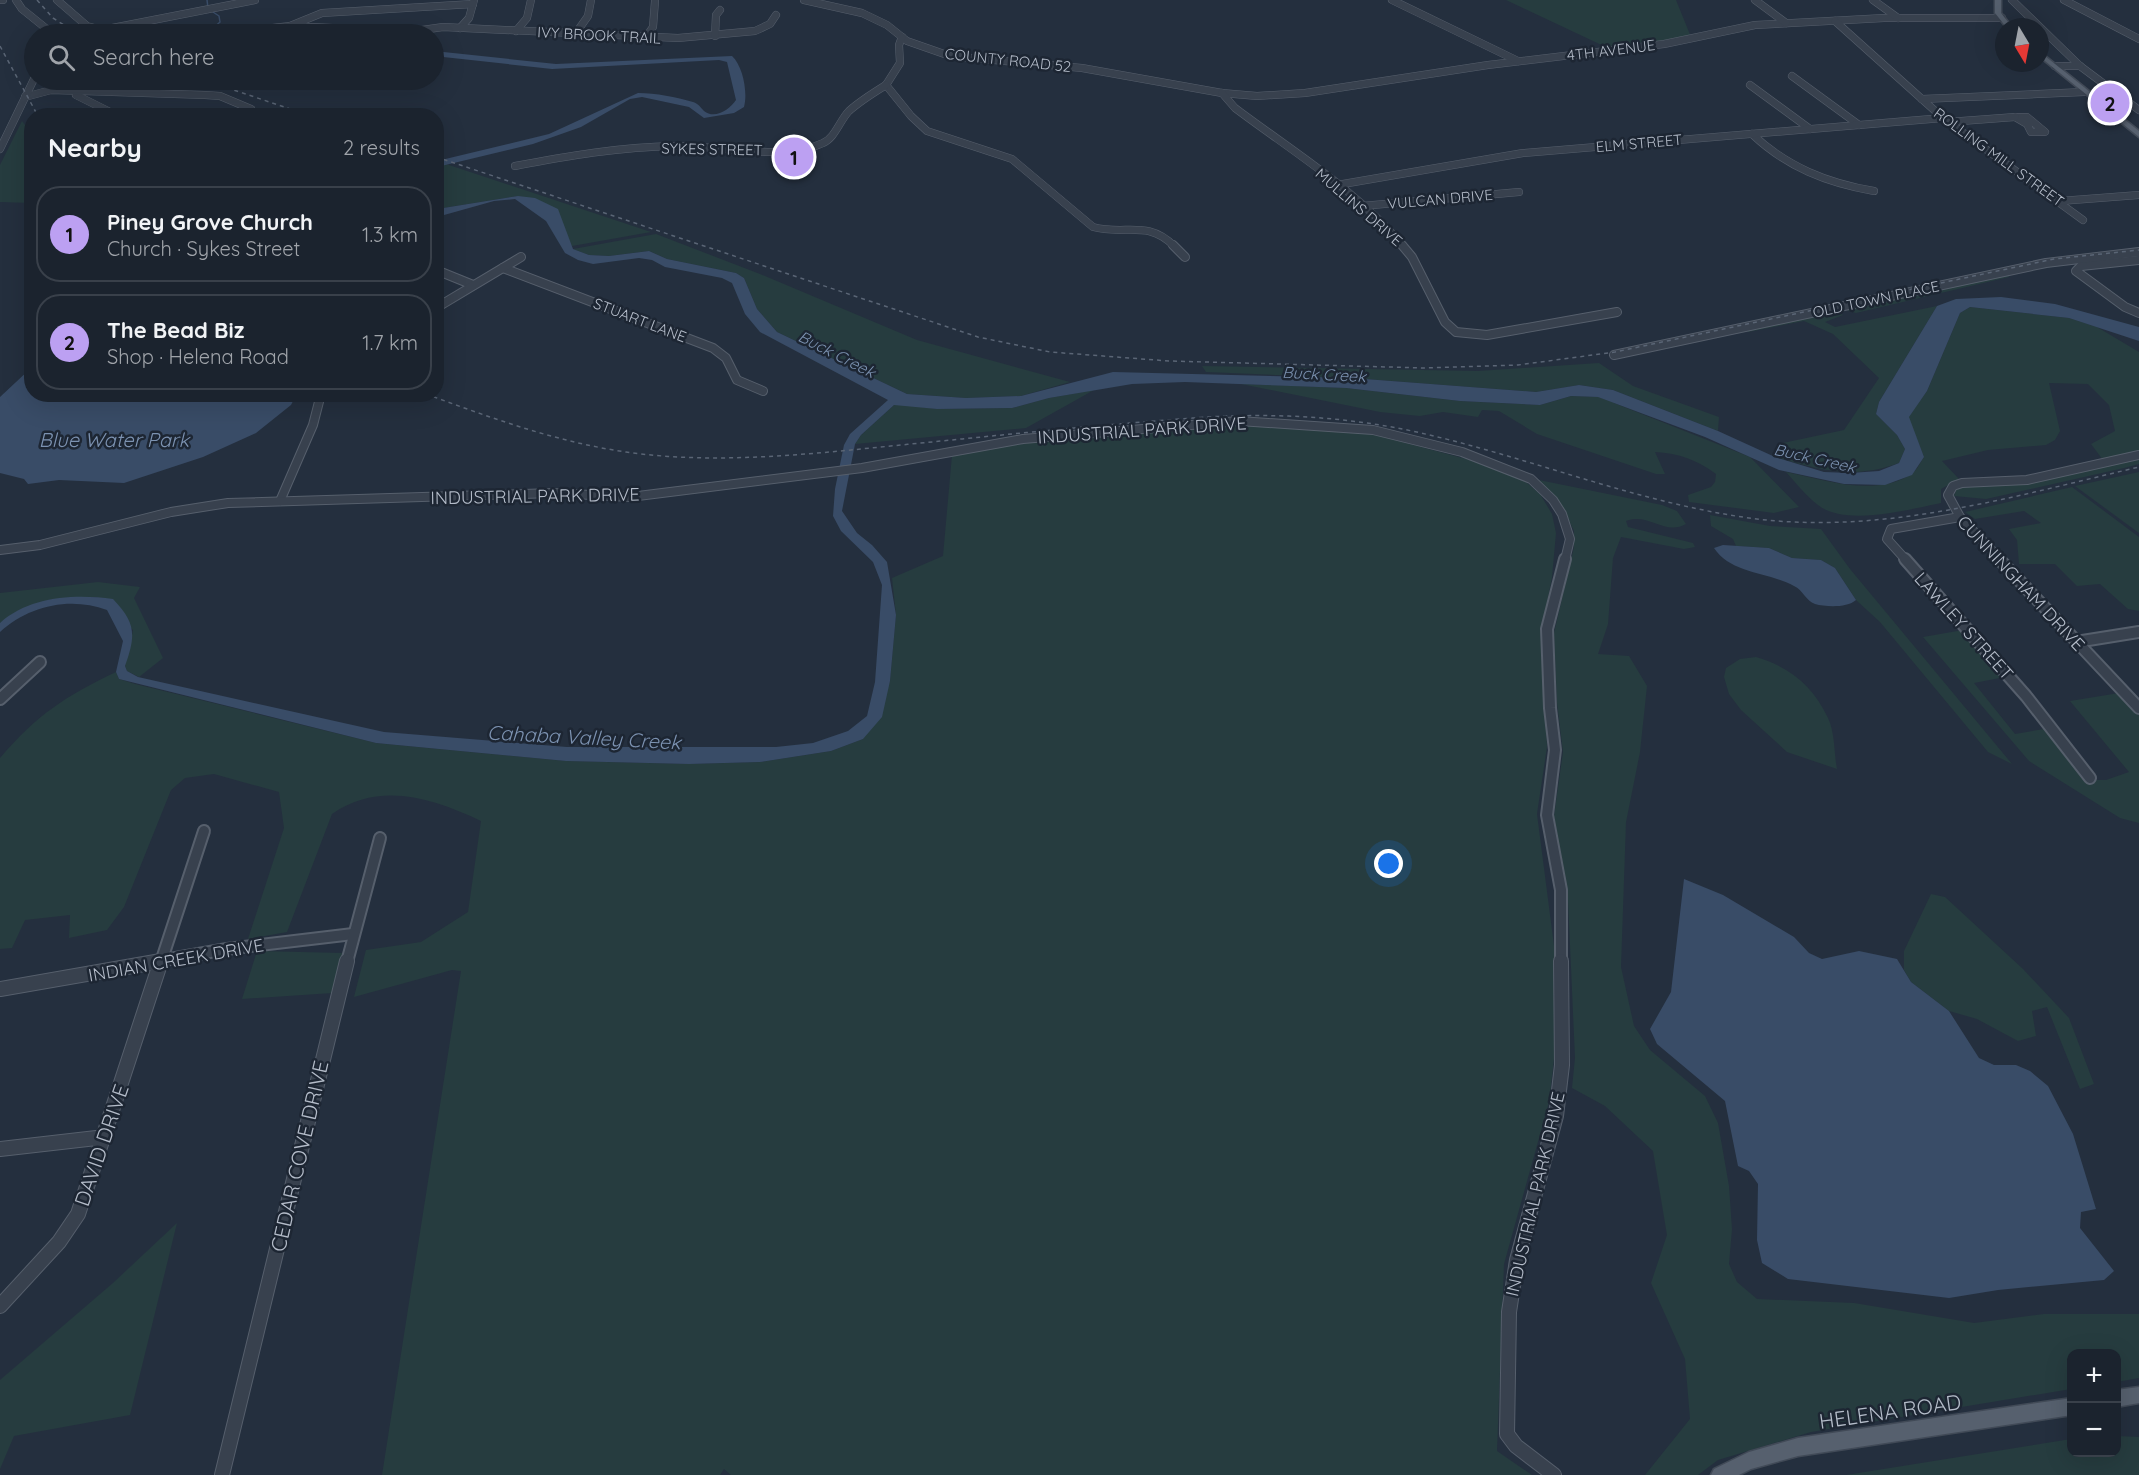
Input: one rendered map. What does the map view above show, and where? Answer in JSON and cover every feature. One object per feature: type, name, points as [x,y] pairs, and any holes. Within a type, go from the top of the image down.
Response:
[{"type":"main road","points":[[1998,0],[1998,10],[2002,18]]},
{"type":"main road","points":[[2049,61],[2080,93],[2139,135]]},
{"type":"main road","points":[[2121,1398],[2139,1395]]},
{"type":"main road","name":"HELENA ROAD","points":[[1720,1475],[1749,1461],[1798,1447],[2067,1407]]},
{"type":"street","points":[[16,0],[22,9],[41,24]]},
{"type":"street","points":[[57,0],[67,6],[82,24]]},
{"type":"street","points":[[140,24],[219,8],[229,3],[255,0]]},
{"type":"street","points":[[516,31],[527,18],[531,0]]},
{"type":"street","points":[[576,33],[588,16],[591,0]]},
{"type":"street","name":"COUNTY ROAD 52","points":[[804,0],[862,13],[880,21],[902,38],[929,50],[958,58],[1082,68],[1222,93]]},
{"type":"street","points":[[1392,0],[1519,61]]},
{"type":"street","points":[[1755,0],[1783,23]]},
{"type":"street","points":[[1873,0],[1898,18]]},
{"type":"street","points":[[2013,0],[2080,66],[2139,110]]},
{"type":"street","points":[[2064,0],[2139,39]]},
{"type":"street","points":[[646,37],[653,27],[655,1]]},
{"type":"street","points":[[294,24],[314,15],[473,2],[468,18],[460,28]]},
{"type":"street","points":[[356,24],[362,10]]},
{"type":"street","points":[[715,36],[716,15],[720,10]]},
{"type":"street","name":"IVY BROOK TRAIL","points":[[444,29],[646,37],[715,36],[759,29],[770,24],[776,15]]},
{"type":"street","name":"4TH AVENUE","points":[[1222,93],[1257,96],[1286,95],[1519,61],[1664,44],[1736,28],[1783,23],[1898,18],[1995,18]]},
{"type":"street","name":"ROLLING MILL STREET","points":[[1835,21],[1946,120],[2083,220]]},
{"type":"street","points":[[902,38],[899,45],[900,63],[886,85],[923,129],[950,140],[1005,154],[1094,227],[1107,230],[1138,229],[1155,232],[1185,257]]},
{"type":"street","points":[[2055,66],[2080,66]]},
{"type":"street","points":[[1792,76],[1859,125]]},
{"type":"street","name":"SYKES STREET","points":[[515,166],[606,152],[673,146],[763,150],[816,146],[829,140],[845,115],[862,99],[886,85]]},
{"type":"street","points":[[1750,85],[1779,104],[1810,129]]},
{"type":"street","points":[[0,149],[29,90]]},
{"type":"street","points":[[61,90],[86,98],[104,108]]},
{"type":"street","points":[[25,97],[40,91],[205,95],[220,96],[249,108]]},
{"type":"street","name":"MULLINS DRIVE","points":[[1222,93],[1235,108],[1362,206],[1406,249],[1445,322],[1457,334],[1487,335],[1617,312]]},
{"type":"street","points":[[1922,99],[2080,93]]},
{"type":"street","name":"ELM STREET","points":[[1337,185],[1507,155],[1859,125],[2015,117]]},
{"type":"street","points":[[1752,134],[1764,147],[1811,174],[1844,186],[1874,191]]},
{"type":"street","name":"VULCAN DRIVE","points":[[1362,206],[1519,192]]},
{"type":"street","points":[[2060,201],[2139,195]]},
{"type":"street","name":"OLD TOWN PLACE","points":[[1614,355],[2046,263],[2139,252]]},
{"type":"street","points":[[444,303],[521,257]]},
{"type":"street","points":[[2139,260],[2081,266],[2076,271],[2125,307],[2139,313]]},
{"type":"street","name":"STUART LANE","points":[[503,268],[713,348],[726,358],[738,380],[763,391]]},
{"type":"street","points":[[444,273],[473,285]]},
{"type":"street","points":[[280,501],[313,425],[319,402]]},
{"type":"street","name":"INDUSTRIAL PARK DRIVE","points":[[0,549],[56,541],[186,509],[280,501],[553,493],[630,497],[862,468],[1023,439],[1239,421],[1364,429],[1417,439],[1506,467],[1531,479],[1553,500],[1562,514],[1570,539],[1547,629],[1550,708],[1555,750],[1547,814],[1561,890],[1562,1065],[1556,1116],[1517,1260],[1509,1312],[1506,1434],[1516,1446],[1554,1475]]},
{"type":"street","name":"CUNNINGHAM DRIVE","points":[[2139,455],[2027,480],[1957,484],[1948,495],[1960,517],[2139,708]]},
{"type":"street","name":"LAWLEY STREET","points":[[1960,517],[1891,529],[1887,534],[1887,539],[2026,696],[2091,778]]},
{"type":"street","points":[[2076,642],[2139,632]]},
{"type":"street","points":[[0,699],[40,662]]},
{"type":"street","name":"DAVID DRIVE","points":[[0,1306],[46,1257],[72,1224],[88,1190],[204,831]]},
{"type":"street","name":"CEDAR COVE DRIVE","points":[[222,1475],[353,934],[380,838]]},
{"type":"street","name":"INDIAN CREEK DRIVE","points":[[0,989],[227,949],[353,934]]},
{"type":"street","points":[[0,1149],[105,1137]]},
{"type":"green space","points":[[1506,0],[1676,0],[1691,37],[1610,49]]},
{"type":"green space","points":[[22,121],[24,124],[24,203],[0,202],[0,165]]},
{"type":"green space","points":[[444,165],[651,232],[572,246],[565,232],[518,196],[444,208]]},
{"type":"green space","points":[[656,234],[760,274],[917,340],[1070,382],[1021,396],[966,398],[907,394],[777,332],[757,309],[744,278],[736,273],[667,259],[649,251],[609,256],[589,255],[573,249]]},
{"type":"green space","points":[[2008,272],[2009,277],[1856,313],[1843,309]]},
{"type":"green space","points":[[1937,306],[1879,402],[1876,414],[1897,435],[1905,449],[1899,463],[1867,471],[1851,472],[1822,469],[1775,457],[1778,444],[1844,430],[1879,378],[1833,334],[1804,321],[1748,332],[1747,330],[1835,310],[1843,315],[1825,322],[1835,327]]},
{"type":"green space","points":[[1970,307],[2069,318],[2097,327],[2139,352],[2139,452],[2103,460],[2091,444],[2115,431],[2109,405],[2088,384],[2049,383],[2060,431],[2055,440],[2046,445],[1988,450],[1942,461],[1959,479],[1941,489],[1941,503],[1861,516],[1844,515],[1818,505],[1786,472],[1832,482],[1865,486],[1896,482],[1916,470],[1924,457],[1908,417],[1927,391],[1960,313]]},
{"type":"green space","points":[[1599,363],[1633,386],[1719,417],[1718,431],[1613,390],[1579,385],[1536,392],[1352,378],[1206,372],[1202,366],[1478,371]]},
{"type":"green space","points":[[1241,384],[1346,388],[1460,401],[1540,405],[1571,396],[1599,397],[1750,457],[1799,507],[1774,513],[1689,502],[1688,495],[1711,487],[1715,482],[1716,474],[1695,461],[1655,452],[1665,474],[1656,474],[1537,434],[1499,411],[1482,410],[1478,417],[1443,412],[1420,416],[1380,412]]},
{"type":"green space","points":[[1094,390],[1026,428],[855,444],[861,435],[894,405],[937,409],[1012,408],[1049,398]]},
{"type":"green space","points":[[1210,426],[1257,426],[1372,434],[1470,460],[1520,477],[1540,494],[1552,514],[1556,533],[1552,577],[1542,630],[1547,747],[1537,814],[1561,1000],[1549,1102],[1504,1264],[1497,1451],[1532,1475],[731,1475],[724,1469],[720,1475],[382,1475],[461,971],[452,970],[354,997],[366,950],[421,942],[468,912],[481,821],[444,806],[406,796],[369,798],[350,804],[332,814],[287,932],[248,939],[284,828],[279,792],[214,774],[185,778],[171,790],[124,907],[107,930],[69,938],[70,915],[25,920],[12,948],[0,949],[0,758],[27,730],[53,708],[116,672],[119,679],[135,684],[376,743],[566,761],[689,764],[760,762],[831,751],[863,739],[890,681],[896,615],[892,578],[943,556],[952,455],[1047,440]]},
{"type":"green space","points":[[2139,458],[2139,464],[1986,499],[1954,496],[1957,488],[1967,484],[1992,484]]},
{"type":"green space","points":[[2139,472],[2139,533],[2075,486]]},
{"type":"green space","points":[[1539,480],[1662,505],[1677,511],[1686,524],[1678,527],[1664,526],[1642,519],[1626,521],[1628,527],[1693,543],[1695,547],[1684,549],[1621,537],[1613,558],[1608,624],[1598,654],[1629,656],[1647,686],[1640,752],[1626,822],[1621,967],[1634,1026],[1650,1050],[1705,1096],[1718,1123],[1729,1186],[1732,1229],[1729,1264],[1737,1282],[1757,1299],[1854,1303],[1974,1323],[2044,1314],[2139,1314],[2139,1378],[2121,1381],[2121,1349],[2067,1349],[2067,1390],[1811,1432],[1718,1460],[1698,1475],[1645,1475],[1690,1419],[1685,1359],[1651,1283],[1667,1235],[1653,1151],[1605,1106],[1572,1088],[1575,1058],[1568,900],[1554,816],[1563,752],[1557,703],[1554,633],[1574,547],[1574,531],[1564,510]]},
{"type":"green space","points":[[2072,487],[2139,537],[2139,611],[2128,609],[2100,584],[2077,586],[2055,564],[2019,564],[2017,540],[2009,529],[2041,523],[2024,511],[1975,519],[1965,512]]},
{"type":"green space","points":[[1710,515],[1770,526],[1821,529],[1850,569],[2012,764],[1988,752],[1880,622],[1856,600],[1835,568],[1821,560],[1792,558],[1769,548],[1736,546],[1733,539],[1711,526]]},
{"type":"green space","points":[[98,582],[140,587],[134,598],[163,658],[139,677],[127,671],[125,666],[133,630],[97,597],[48,600],[0,623],[0,593]]},
{"type":"green space","points":[[1963,630],[2005,677],[1974,683],[2015,734],[2044,729],[2089,780],[2106,780],[2129,772],[2070,701],[2119,693],[2139,714],[2139,823],[2120,818],[2029,761],[1923,637]]},
{"type":"green space","points":[[1756,657],[1790,672],[1815,696],[1830,724],[1837,769],[1787,752],[1741,710],[1729,694],[1724,677],[1726,668],[1740,659]]},
{"type":"green space","points":[[1931,894],[1945,897],[2023,969],[2069,1018],[2094,1084],[2080,1089],[2047,1007],[2032,1011],[2036,1036],[2018,1041],[1977,1019],[1949,1011],[1911,982],[1904,970],[1904,951]]},
{"type":"green space","points":[[257,951],[344,953],[333,993],[242,999]]},
{"type":"green space","points":[[177,1223],[130,1415],[14,1436],[0,1469],[0,1380],[113,1283]]},
{"type":"green space","points":[[2121,1436],[2139,1437],[2139,1475],[1846,1475],[2067,1440],[2067,1457],[2121,1457]]},
{"type":"water","points":[[444,52],[556,64],[732,56],[742,73],[745,87],[744,107],[734,113],[704,118],[689,107],[642,97],[630,99],[581,127],[533,144],[444,165],[444,159],[549,134],[638,93],[693,102],[704,111],[713,114],[726,110],[736,100],[727,62],[719,60],[552,69],[444,57]]},
{"type":"water","points":[[518,196],[535,198],[558,209],[573,249],[589,255],[609,256],[649,251],[667,259],[736,273],[744,278],[757,309],[777,332],[907,394],[966,398],[1021,396],[1113,372],[1352,378],[1536,392],[1579,385],[1613,390],[1718,431],[1775,457],[1824,472],[1879,471],[1899,463],[1905,449],[1897,435],[1876,414],[1879,402],[1937,306],[1956,299],[2001,297],[2055,304],[2139,327],[2139,341],[2069,318],[1970,307],[1960,313],[1927,391],[1909,417],[1924,457],[1912,475],[1885,485],[1844,484],[1779,470],[1705,437],[1598,397],[1571,396],[1540,405],[1460,401],[1346,388],[1185,382],[1132,384],[1049,398],[1012,408],[937,409],[894,405],[861,435],[855,444],[842,511],[857,533],[887,562],[896,615],[890,681],[882,717],[863,739],[831,751],[760,762],[689,764],[566,761],[376,743],[119,679],[116,672],[123,641],[107,610],[79,604],[50,606],[23,616],[0,632],[0,623],[25,607],[39,602],[68,597],[113,599],[126,615],[132,630],[131,646],[125,666],[127,671],[138,677],[384,732],[567,747],[776,747],[813,743],[848,731],[867,716],[875,682],[882,585],[873,562],[841,531],[833,516],[835,489],[844,445],[850,434],[888,400],[760,332],[745,314],[732,283],[722,278],[665,267],[652,260],[639,258],[593,264],[578,260],[565,253],[546,221],[515,199],[494,201],[444,215],[444,208]]},
{"type":"water","name":"Blue Water Park","points":[[24,375],[24,402],[292,402],[256,433],[203,457],[124,483],[59,480],[28,484],[24,479],[0,473],[0,397]]},
{"type":"water","points":[[1723,545],[1769,548],[1792,558],[1821,560],[1835,568],[1856,600],[1842,606],[1815,604],[1800,590],[1784,581],[1730,563],[1714,548]]},
{"type":"water","points":[[1684,879],[1723,895],[1794,937],[1809,953],[1822,959],[1859,951],[1897,959],[1911,982],[1949,1011],[1979,1058],[1994,1065],[2016,1065],[2030,1071],[2048,1086],[2073,1134],[2096,1209],[2081,1212],[2080,1228],[2114,1271],[2104,1280],[1998,1290],[1949,1298],[1788,1279],[1762,1263],[1757,1240],[1758,1184],[1749,1171],[1738,1166],[1725,1101],[1657,1044],[1650,1029],[1671,992]]},
{"type":"waterway","name":"Buck Creek","points":[[207,0],[208,8]]},
{"type":"waterway","name":"Buck Creek","points":[[213,12],[219,16],[220,22],[218,24]]},
{"type":"railway","points":[[37,0],[53,18],[62,24]]},
{"type":"railway","points":[[0,46],[34,108]]},
{"type":"railway","points":[[234,90],[287,108]]},
{"type":"railway","points":[[444,160],[978,337],[1050,352],[1169,361],[1425,368],[1518,365],[1615,352],[2054,259],[2139,250]]},
{"type":"railway","points":[[444,400],[550,436],[600,448],[695,458],[798,455],[1208,417],[1288,416],[1342,420],[1395,428],[1462,443],[1625,491],[1707,511],[1749,518],[1798,522],[1848,522],[1897,518],[1994,501],[2139,467]]},
{"type":"place","name":"The Bead Biz","points":[[2110,103]]},
{"type":"place","name":"Piney Grove Church","points":[[794,157]]},
{"type":"water label","name":"Cahaba Valley Creek","points":[[584,737]]}]
